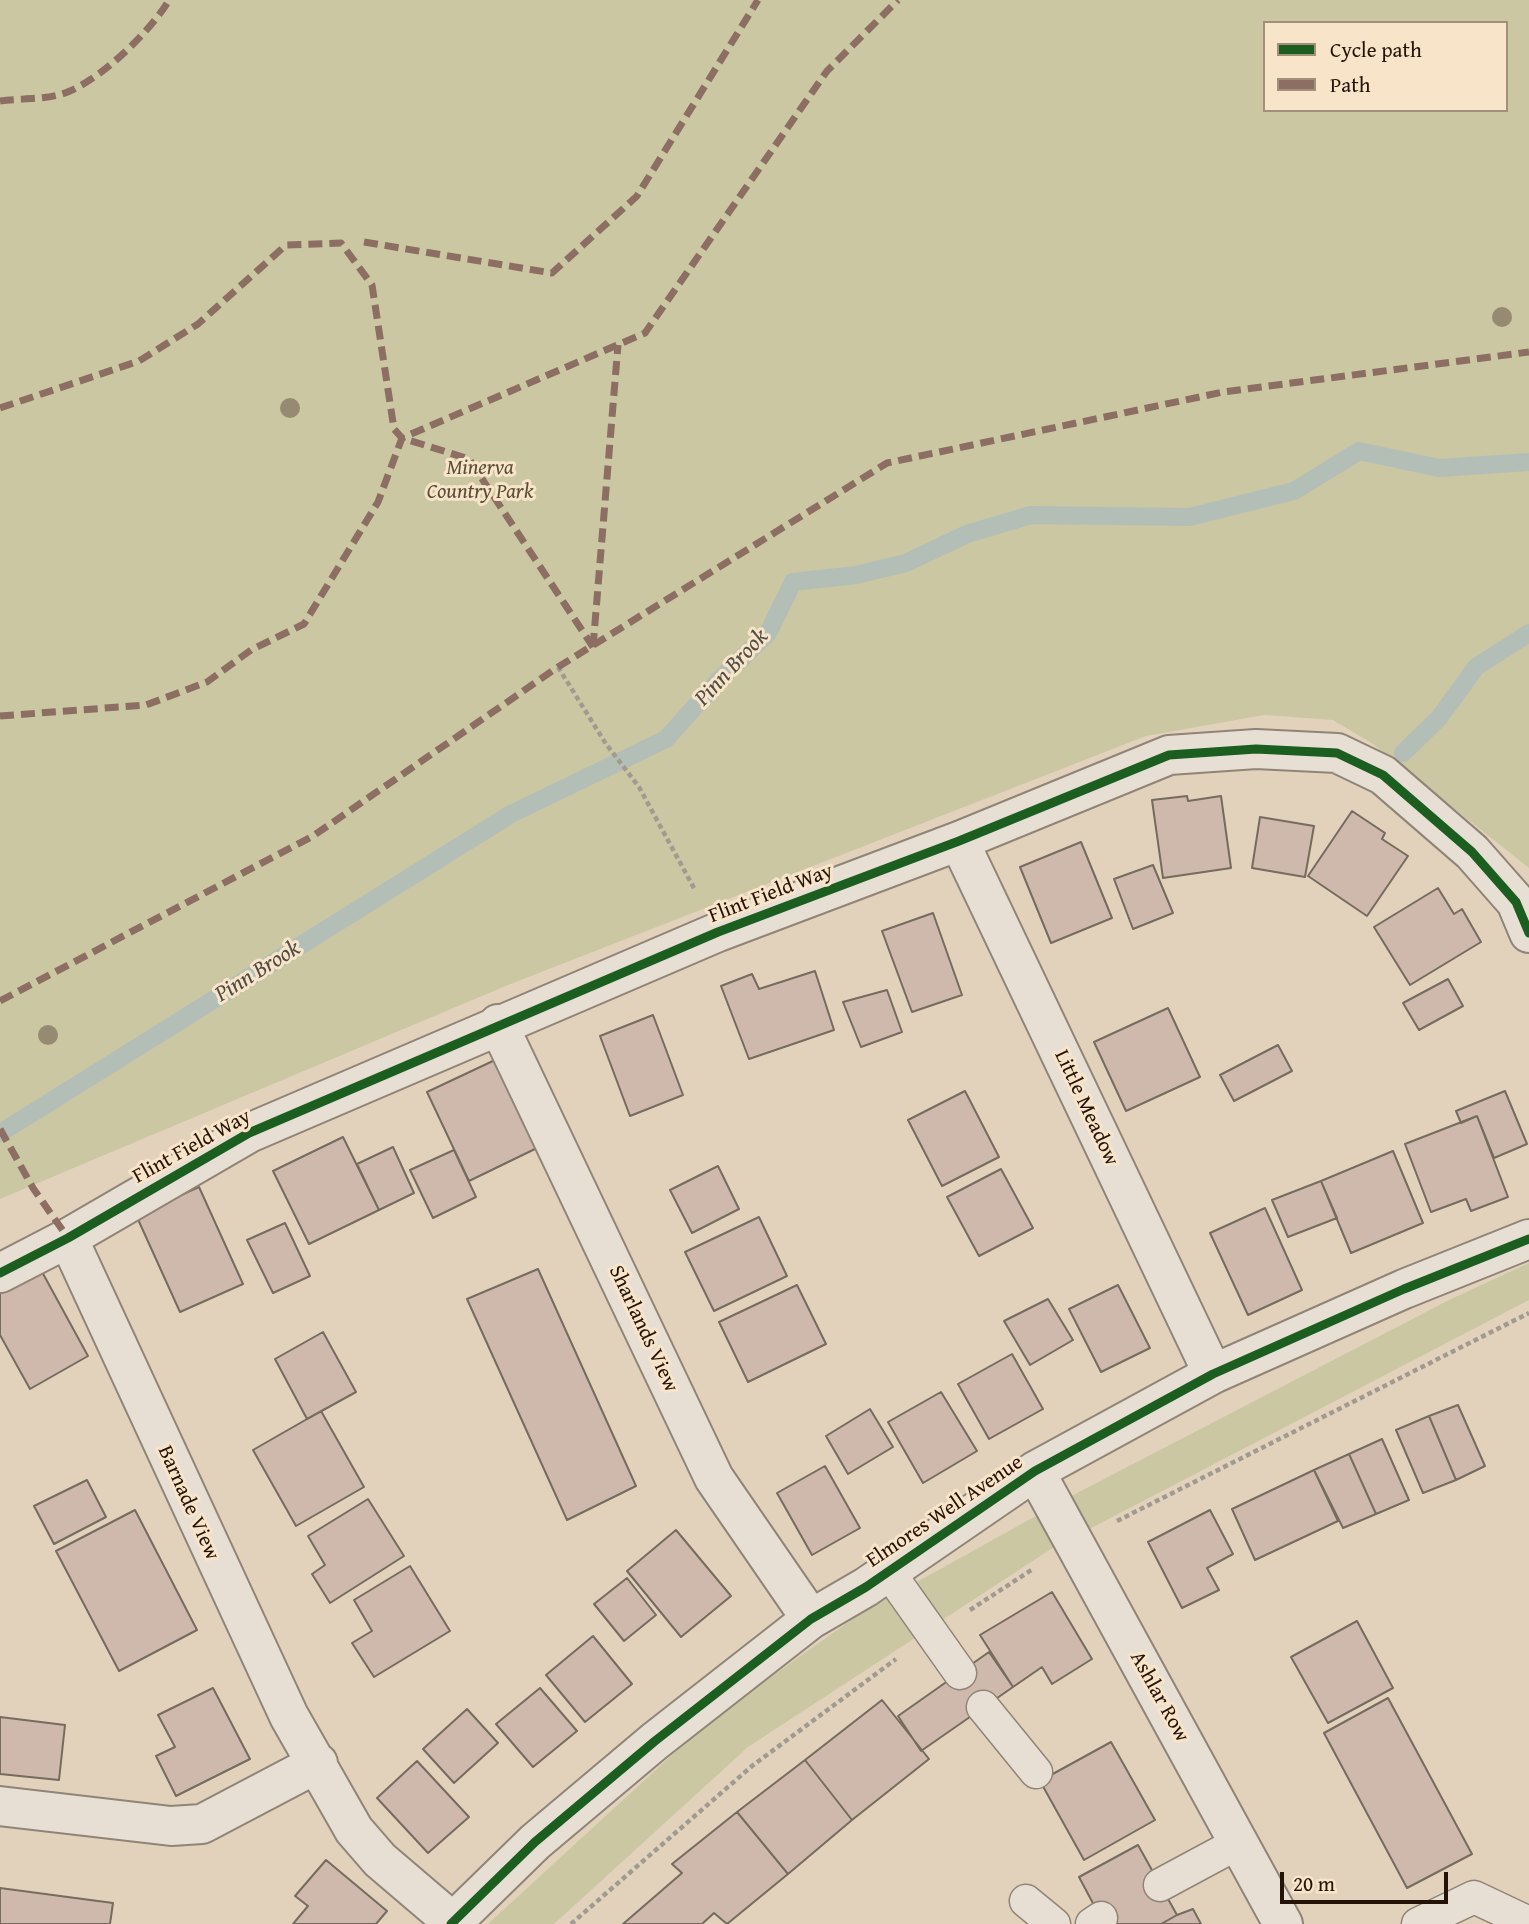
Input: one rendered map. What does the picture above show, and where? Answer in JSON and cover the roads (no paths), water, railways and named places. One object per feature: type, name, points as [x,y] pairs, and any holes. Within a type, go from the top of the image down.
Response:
[{"type":"street","name":"Flint Field Way","points":[[0,1273],[68,1238],[248,1133],[718,932],[959,841],[1169,755],[1256,749],[1337,753],[1383,775],[1472,852],[1516,902],[1529,933]]},
{"type":"street","name":"Little Meadow","points":[[959,841],[1213,1374]]},
{"type":"street","name":"Sharlands View","points":[[498,1024],[713,1478],[811,1619]]},
{"type":"street","name":"Barnade View","points":[[68,1238],[220,1573],[289,1716],[363,1840],[380,1860],[453,1923]]},
{"type":"street","name":"Elmores Well Avenue","points":[[453,1923],[565,1817],[654,1741],[811,1619],[888,1571],[1035,1471],[1213,1374],[1404,1289],[1529,1238]]},
{"type":"street","name":"Ashlar Row","points":[[1035,1471],[1283,1924]]},
{"type":"street","points":[[0,1805],[171,1826],[202,1824],[318,1763]]},
{"type":"lane","points":[[888,1571],[960,1673]]},
{"type":"lane","points":[[983,1707],[1036,1772]]},
{"type":"lane","points":[[1160,1885],[1240,1842]]},
{"type":"lane","points":[[1418,1924],[1474,1897],[1529,1923]]},
{"type":"lane","points":[[1026,1901],[1054,1924]]},
{"type":"waterway","name":"Pinn Brook","points":[[0,1133],[511,814],[666,739],[718,681],[768,633],[793,582],[856,575],[906,563],[967,534],[1031,515],[1190,517],[1294,491],[1359,451],[1439,468],[1529,462]]},
{"type":"waterway","points":[[1403,753],[1439,718],[1476,667],[1529,633]]},
{"type":"park label","name":"Minerva Country Park","points":[[480,481]]}]
